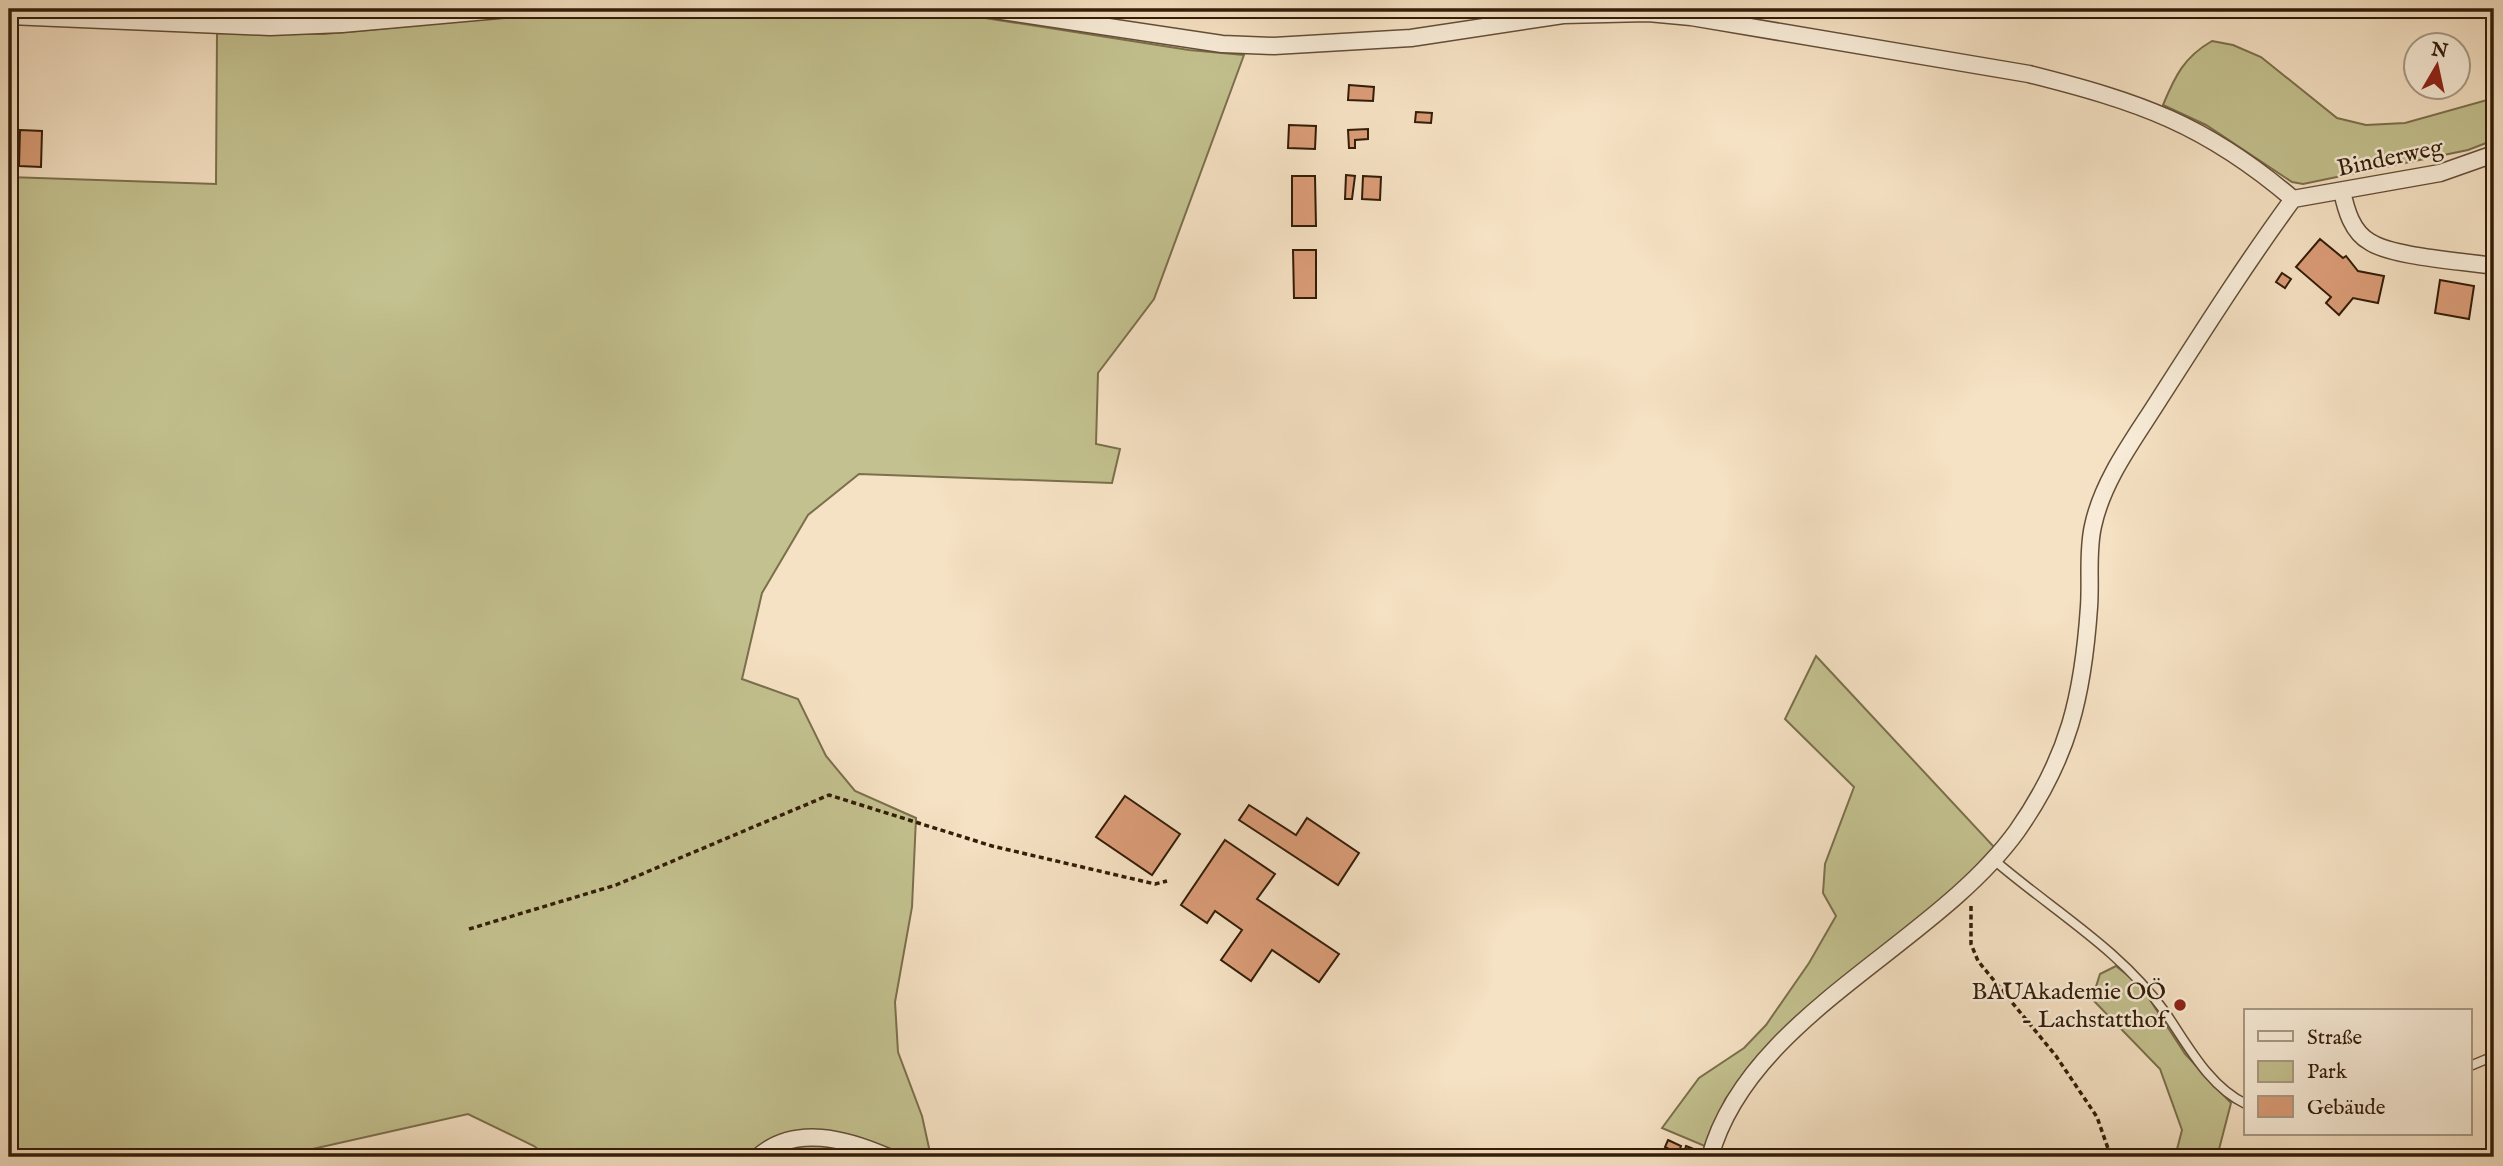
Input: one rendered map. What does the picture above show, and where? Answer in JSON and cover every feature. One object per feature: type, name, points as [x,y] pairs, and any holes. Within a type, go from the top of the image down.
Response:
[{"type":"street","points":[[9,16],[36,13],[270,27],[341,17],[510,9]]},
{"type":"street","points":[[988,9],[1223,44],[1274,46],[1410,38],[1563,15],[1648,13],[1702,18],[2029,74],[2095,92],[2178,121],[2214,139],[2256,168],[2293,199],[2175,374],[2111,478],[2093,526],[2084,659],[2066,746],[2048,782],[1994,860],[1972,883],[1778,1046],[1734,1101],[1710,1157]]},
{"type":"street","name":"Binderweg","points":[[2293,199],[2440,173],[2494,154]]},
{"type":"street","points":[[2342,191],[2346,209],[2356,230],[2370,243],[2396,251],[2493,266]]},
{"type":"street","points":[[758,1157],[782,1141],[804,1136],[834,1140],[888,1157]]},
{"type":"lane","points":[[1994,860],[2147,987],[2196,1059],[2217,1082],[2244,1102]]},
{"type":"lane","points":[[2472,1065],[2494,1056]]},
{"type":"path","points":[[469,929],[617,885],[773,822],[829,795],[992,846],[1155,884],[1167,881]]},
{"type":"path","points":[[1972,883],[1971,944],[1978,961],[2056,1056],[2097,1117],[2112,1157]]},
{"type":"green space","points":[[595,9],[928,9],[1189,50],[1244,55],[1154,299],[1098,373],[1096,444],[1120,449],[1112,483],[859,474],[808,515],[762,593],[742,679],[798,699],[826,756],[855,791],[916,818],[912,907],[895,1002],[898,1052],[922,1116],[931,1157],[548,1157],[534,1146],[468,1114],[277,1157],[9,1157],[9,177],[216,184],[217,33],[324,34]]},
{"type":"green space","points":[[2212,41],[2233,45],[2261,57],[2337,118],[2366,125],[2405,123],[2494,98],[2494,140],[2468,150],[2303,184],[2292,182],[2206,125],[2163,105],[2187,61]]},
{"type":"green space","points":[[1816,656],[1994,847],[1949,895],[1753,1061],[1725,1100],[1707,1147],[1662,1128],[1699,1078],[1744,1048],[1766,1025],[1809,963],[1836,916],[1823,893],[1825,864],[1854,787],[1785,719]]},
{"type":"green space","points":[[2116,966],[2141,986],[2185,1054],[2231,1103],[2217,1157],[2175,1157],[2182,1130],[2160,1069],[2092,999],[2100,974]]},
{"type":"green space","points":[[2471,1152],[2471,1157],[2282,1157]]},
{"type":"building","points":[[1349,85],[1374,87],[1373,101],[1348,100]]},
{"type":"building","points":[[1416,112],[1432,113],[1431,123],[1415,122]]},
{"type":"building","points":[[1289,125],[1316,126],[1315,149],[1288,148]]},
{"type":"building","points":[[1368,129],[1368,139],[1355,140],[1355,148],[1349,148],[1348,130]]},
{"type":"building","points":[[20,130],[42,131],[41,167],[19,166]]},
{"type":"building","points":[[1346,175],[1355,176],[1352,199],[1345,199]]},
{"type":"building","points":[[1292,176],[1315,176],[1316,226],[1292,226]]},
{"type":"building","points":[[1363,176],[1381,177],[1380,200],[1362,199]]},
{"type":"building","points":[[2320,239],[2343,258],[2346,256],[2358,271],[2384,276],[2378,303],[2353,298],[2339,315],[2326,303],[2331,297],[2296,267]]},
{"type":"building","points":[[1293,250],[1316,250],[1316,298],[1294,298]]},
{"type":"building","points":[[2282,273],[2291,279],[2285,288],[2276,282]]},
{"type":"building","points":[[2440,280],[2474,286],[2469,319],[2435,313]]},
{"type":"building","points":[[1125,796],[1180,834],[1152,875],[1096,837]]},
{"type":"building","points":[[1249,805],[1296,835],[1307,818],[1359,853],[1338,885],[1239,820]]},
{"type":"building","points":[[1225,840],[1275,874],[1257,899],[1339,954],[1319,982],[1272,950],[1251,981],[1221,960],[1242,930],[1215,911],[1207,923],[1181,905]]},
{"type":"building","points":[[1668,1140],[1681,1146],[1678,1154],[1665,1147]]},
{"type":"building","points":[[1686,1146],[1699,1151],[1697,1157],[1683,1156]]},
{"type":"place","name":"BAUAkademie OÖ - Lachstatthof","points":[[2180,1005]]}]
